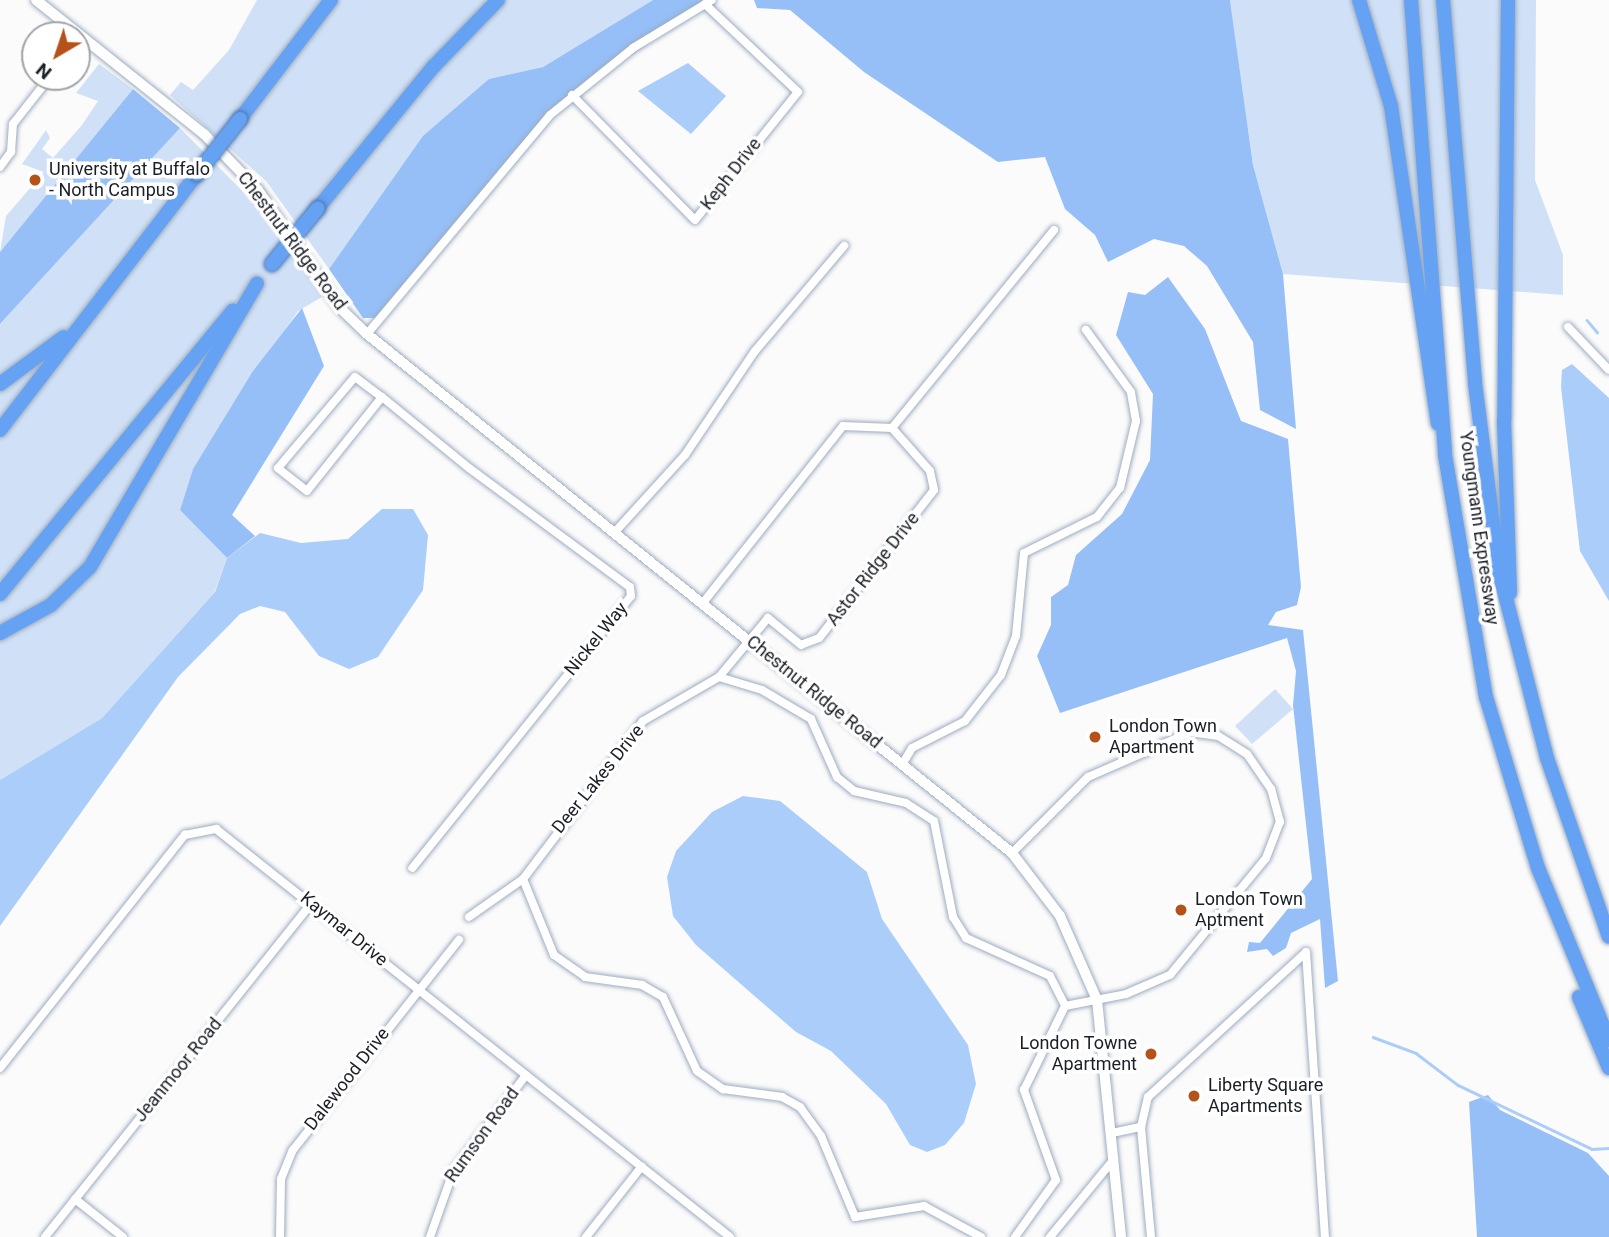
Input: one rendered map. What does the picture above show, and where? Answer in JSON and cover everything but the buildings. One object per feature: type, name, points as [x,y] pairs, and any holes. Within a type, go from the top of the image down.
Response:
[{"type":"highway","points":[[0,430],[331,0]]},
{"type":"highway","points":[[0,594],[445,54],[498,0]]},
{"type":"highway","points":[[1359,0],[1390,97],[1445,455]]},
{"type":"highway","name":"Youngmann Expressway","points":[[1411,0],[1445,455],[1486,697],[1572,964],[1609,1040]]},
{"type":"highway","name":"Youngmann Expressway","points":[[1443,0],[1481,444],[1499,570],[1509,598],[1547,758],[1609,937]]},
{"type":"highway","points":[[1508,0],[1504,421],[1509,598]]},
{"type":"highway","points":[[0,633],[24,621],[66,592],[100,552],[171,420],[257,283]]},
{"type":"highway","points":[[0,384],[89,315]]},
{"type":"highway","points":[[1572,964],[1579,999],[1609,1068]]},
{"type":"street","name":"Chestnut Ridge Road","points":[[36,0],[59,21]]},
{"type":"street","name":"Keph Drive","points":[[367,334],[521,146],[572,95],[709,2],[798,92],[695,220],[572,95]]},
{"type":"street","name":"Chestnut Ridge Road","points":[[91,49],[222,153],[367,334],[1012,853],[1060,916],[1097,1000],[1121,1237]]},
{"type":"street","points":[[0,167],[11,152],[13,124],[39,91]]},
{"type":"street","points":[[702,604],[842,426],[892,428],[1054,230]]},
{"type":"street","points":[[614,533],[685,455],[755,351],[844,246]]},
{"type":"street","points":[[1569,327],[1609,370]]},
{"type":"street","points":[[903,763],[912,748],[965,721],[1001,675],[1016,636],[1024,554],[1097,517],[1120,488],[1136,421],[1131,392],[1086,330]]},
{"type":"street","name":"Nickel Way","points":[[382,397],[307,491],[278,468],[352,378],[382,397],[631,587],[631,596],[412,868]]},
{"type":"street","name":"Astor Ridge Drive","points":[[748,639],[768,618],[801,645],[819,638],[934,490],[930,471],[892,428]]},
{"type":"street","name":"Deer Lakes Drive","points":[[469,917],[523,879],[643,720],[719,677],[748,639]]},
{"type":"street","points":[[719,677],[762,690],[811,719],[837,777],[854,792],[906,803],[934,821],[953,917],[966,938],[1049,976],[1065,1006]]},
{"type":"street","points":[[1012,853],[1088,777],[1191,732],[1218,736],[1247,754],[1271,789],[1280,822],[1268,855],[1188,957],[1155,985],[1065,1006]]},
{"type":"street","name":"Kaymar Drive","points":[[0,1068],[191,831],[208,827],[229,836],[730,1237]]},
{"type":"street","points":[[523,879],[554,955],[585,977],[642,985],[663,997],[697,1071],[723,1089],[782,1097],[800,1107],[821,1136],[855,1217],[924,1206],[981,1237]]},
{"type":"street","name":"Jeanmoor Road","points":[[45,1237],[312,903]]},
{"type":"street","name":"Dalewood Drive","points":[[280,1237],[281,1179],[293,1150],[459,940]]},
{"type":"street","points":[[1151,1237],[1141,1127],[1148,1097],[1306,953],[1325,1237]]},
{"type":"street","points":[[1015,1237],[1056,1181],[1024,1090],[1065,1006]]},
{"type":"street","name":"Rumson Road","points":[[430,1237],[453,1171],[526,1075]]},
{"type":"street","points":[[1112,1133],[1141,1127]]},
{"type":"street","points":[[1051,1237],[1114,1159]]},
{"type":"street","points":[[586,1237],[642,1166]]},
{"type":"street","points":[[75,1199],[123,1237]]},
{"type":"shaded area","points":[[257,0],[653,0],[543,67],[489,79],[402,166],[329,269],[266,181],[170,95],[181,82],[193,90],[229,50]]},
{"type":"shaded area","points":[[653,0],[713,0],[572,95],[380,318],[363,318],[329,269],[423,136],[489,79],[543,67]]},
{"type":"shaded area","points":[[754,0],[1230,0],[1253,165],[1283,274],[1296,429],[1260,410],[1253,342],[1207,266],[1184,246],[1154,239],[1108,262],[1095,235],[1065,209],[1045,157],[998,162],[864,72],[790,10],[757,8]]},
{"type":"shaded area","points":[[1230,0],[1536,0],[1535,180],[1563,255],[1563,295],[1283,274],[1253,165]]},
{"type":"shaded area","points":[[688,63],[726,96],[691,134],[638,91]]},
{"type":"shaded area","points":[[99,64],[133,89],[0,252],[6,216],[44,172],[22,164],[46,130],[50,138],[42,149],[53,158],[82,125],[98,101],[76,93],[91,91],[91,74]]},
{"type":"shaded area","points":[[133,89],[180,128],[0,324],[0,252]]},
{"type":"shaded area","points":[[180,128],[268,217],[322,297],[298,311],[193,470],[180,510],[227,558],[214,593],[102,718],[0,780],[0,324]]},
{"type":"shaded area","points":[[1168,277],[1205,329],[1241,421],[1288,439],[1301,587],[1297,605],[1276,612],[1268,625],[1303,630],[1338,981],[1325,988],[1320,919],[1291,933],[1286,948],[1273,956],[1267,949],[1247,952],[1249,942],[1260,943],[1312,879],[1293,705],[1296,671],[1287,638],[1060,713],[1037,656],[1051,625],[1051,597],[1068,585],[1076,555],[1122,514],[1150,460],[1153,394],[1116,335],[1128,292],[1145,295]]},
{"type":"shaded area","points":[[302,308],[324,366],[232,515],[255,536],[227,558],[180,510],[193,469],[253,371]]},
{"type":"shaded area","points":[[1572,364],[1609,398],[1609,601],[1580,551],[1561,387],[1562,370]]},
{"type":"shaded area","points":[[382,509],[413,509],[428,535],[423,590],[378,657],[349,669],[319,656],[285,612],[260,606],[240,614],[178,677],[0,926],[0,780],[102,718],[215,592],[227,558],[260,533],[301,543],[348,539]]},
{"type":"shaded area","points":[[1275,689],[1293,709],[1252,744],[1235,726]]},
{"type":"shaded area","points":[[743,796],[780,801],[867,872],[882,919],[968,1045],[976,1084],[964,1123],[945,1145],[927,1152],[910,1145],[886,1104],[831,1051],[796,1032],[696,945],[673,916],[667,877],[676,851],[712,812]]},
{"type":"shaded area","points":[[1488,1095],[1500,1110],[1588,1153],[1609,1176],[1609,1237],[1477,1237],[1469,1102]]},
{"type":"waterway","points":[[1587,320],[1597,332]]},
{"type":"waterway","points":[[1373,1037],[1416,1053],[1458,1085],[1592,1149],[1609,1148]]},
{"type":"place","name":"University at Buffalo - North Campus","points":[[35,180]]},
{"type":"place","name":"London Town Apartment","points":[[1095,737]]},
{"type":"place","name":"London Town Aptment","points":[[1181,910]]},
{"type":"place","name":"London Towne Apartment","points":[[1151,1054]]},
{"type":"place","name":"Liberty Square Apartments","points":[[1194,1096]]}]
